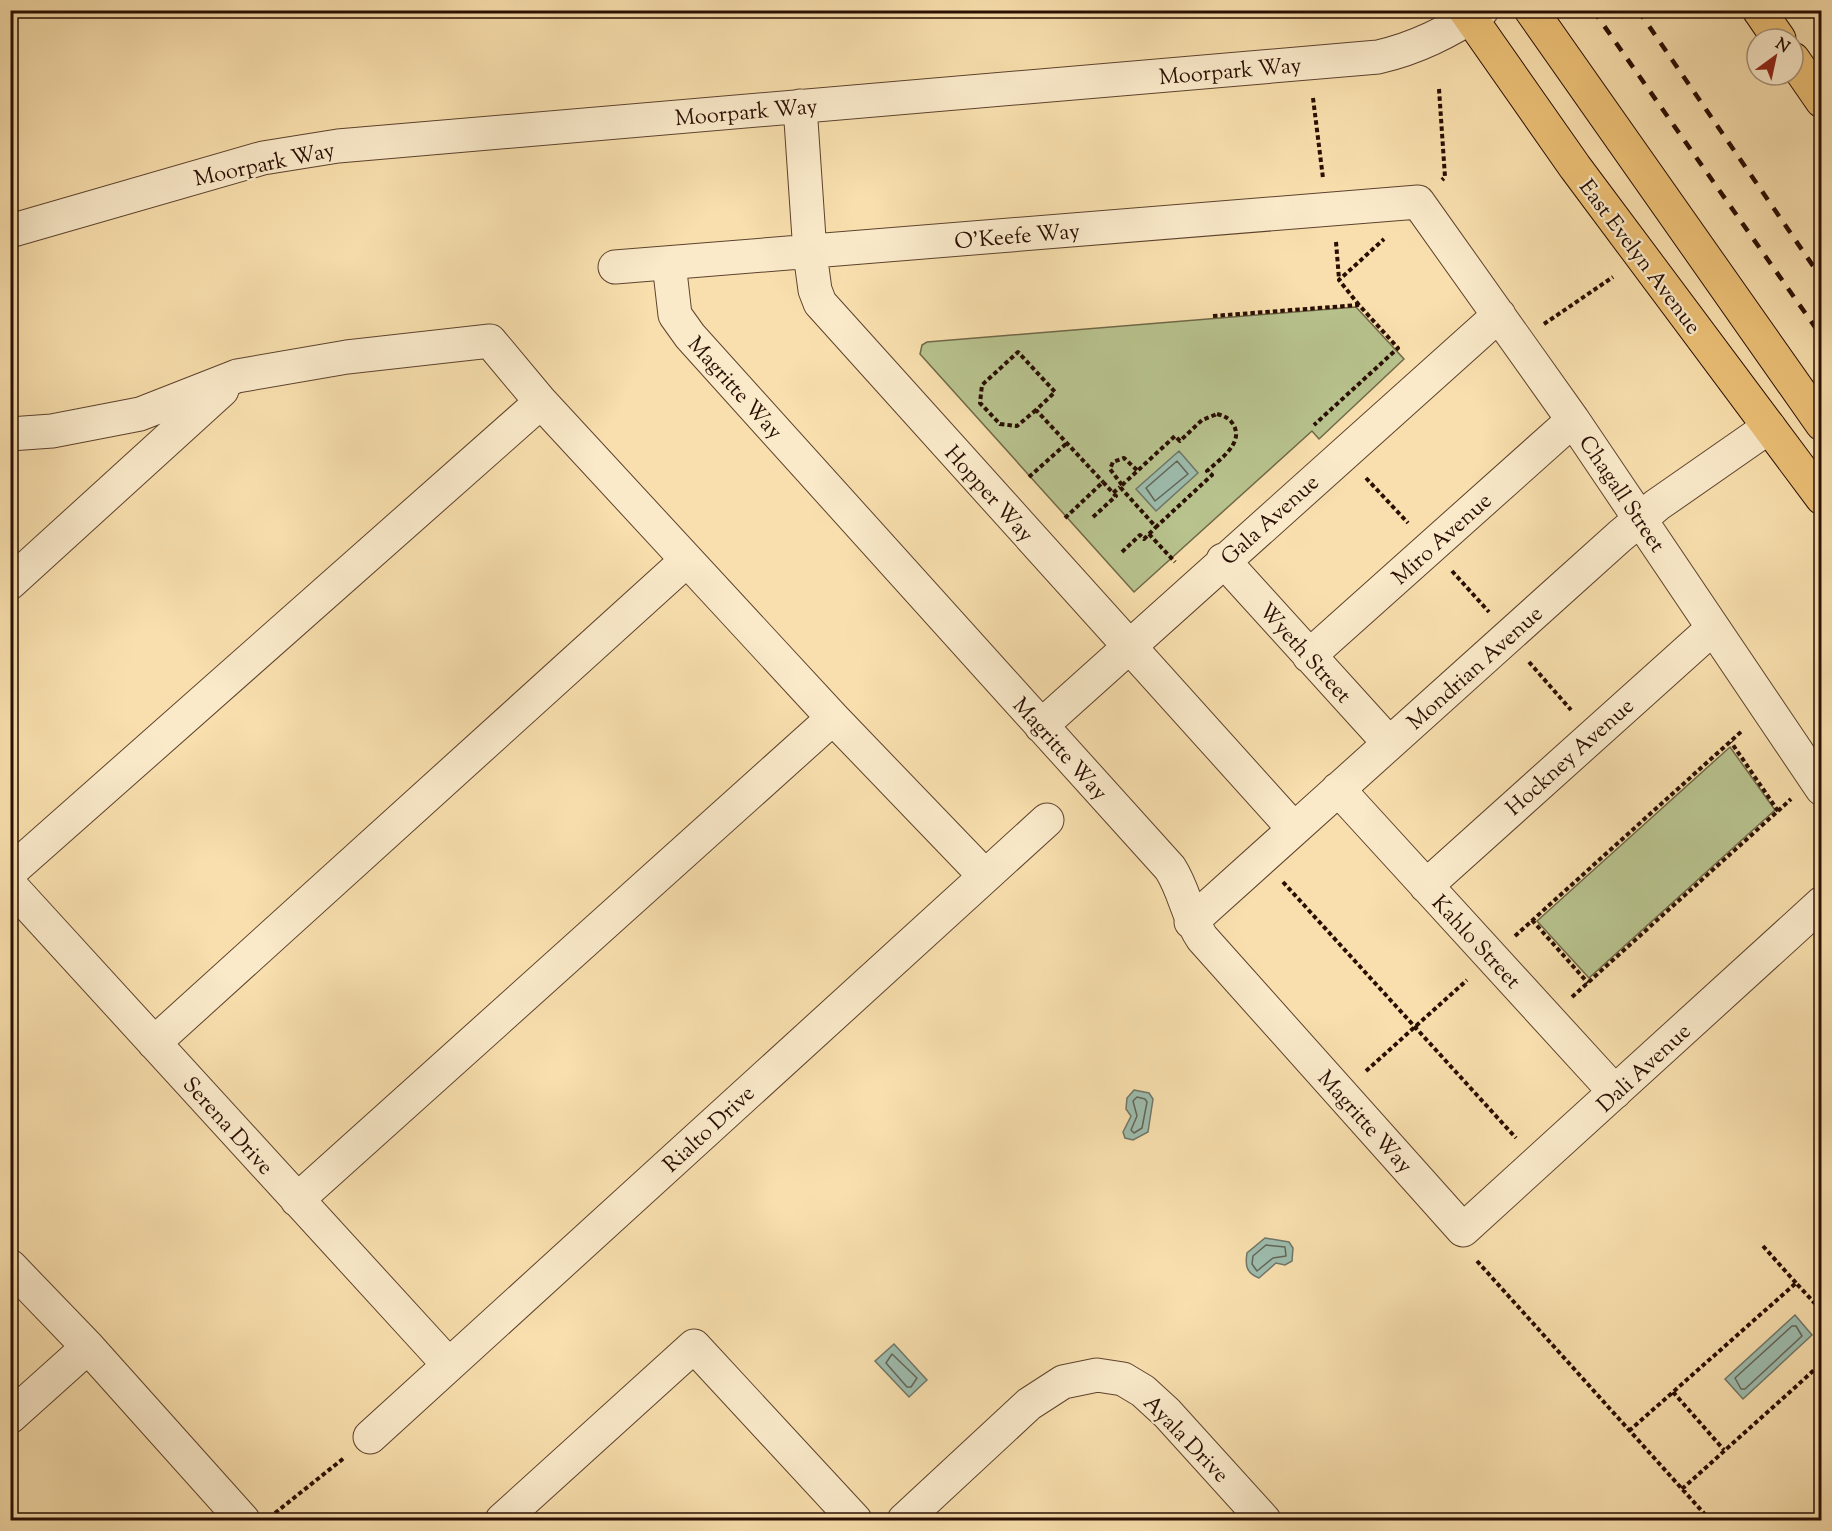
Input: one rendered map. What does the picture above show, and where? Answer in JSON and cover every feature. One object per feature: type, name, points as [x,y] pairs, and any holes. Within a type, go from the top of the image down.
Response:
[{"type":"main road","points":[[1531,10],[1821,424]]},
{"type":"main road","points":[[1759,10],[1771,27]]},
{"type":"main road","name":"East Evelyn Avenue","points":[[1472,13],[1575,167],[1821,498]]},
{"type":"main road","points":[[1805,77],[1821,101]]},
{"type":"street","name":"Moorpark Way","points":[[10,231],[201,174],[273,156],[338,146],[1378,57],[1409,50],[1437,38],[1472,13]]},
{"type":"street","name":"Hopper Way","points":[[800,106],[810,253],[815,290],[827,312],[1294,829]]},
{"type":"street","name":"O'Keefe Way","points":[[615,267],[810,253],[1428,192]]},
{"type":"street","name":"Chagall Street","points":[[1428,192],[1499,315],[1573,420],[1821,789]]},
{"type":"street","name":"Magritte Way","points":[[669,263],[675,315],[690,336],[1170,868],[1180,883],[1191,922],[1202,938],[1474,1242]]},
{"type":"street","name":"Gala Avenue","points":[[1041,726],[1223,560],[1499,315]]},
{"type":"street","points":[[10,434],[52,431],[140,414],[237,376],[347,357],[490,341],[541,402],[833,718],[984,875]]},
{"type":"street","points":[[10,583],[237,376]]},
{"type":"street","points":[[10,872],[541,402]]},
{"type":"street","name":"Miro Avenue","points":[[1310,656],[1573,420]]},
{"type":"street","name":"Mondrian Avenue","points":[[1191,922],[1640,519],[1769,427]]},
{"type":"street","points":[[154,1043],[687,560]]},
{"type":"street","name":"Wyeth Street","points":[[1223,560],[1389,743]]},
{"type":"street","name":"Hockney Avenue","points":[[1426,886],[1713,628]]},
{"type":"street","points":[[297,1200],[833,718]]},
{"type":"street","name":"Kahlo Street","points":[[1338,789],[1615,1092]]},
{"type":"street","name":"Rialto Drive","points":[[370,1437],[1047,820]]},
{"type":"street","name":"Serena Drive","points":[[10,885],[449,1365]]},
{"type":"street","name":"Dali Avenue","points":[[1474,1242],[1538,1163],[1821,903]]},
{"type":"street","points":[[10,1266],[87,1347],[259,1517]]},
{"type":"street","points":[[502,1521],[694,1346],[855,1521]]},
{"type":"street","points":[[10,1417],[87,1347]]},
{"type":"street","name":"Ayala Drive","points":[[904,1521],[1029,1404],[1063,1382],[1097,1375],[1123,1379],[1143,1391],[1167,1413],[1264,1521]]},
{"type":"path","points":[[1428,192],[1445,177],[1439,89]]},
{"type":"path","points":[[1313,98],[1323,181]]},
{"type":"path","points":[[1314,425],[1398,348],[1340,280],[1336,234]]},
{"type":"path","points":[[1340,280],[1388,236]]},
{"type":"path","points":[[1540,326],[1613,277]]},
{"type":"path","points":[[1214,316],[1359,305]]},
{"type":"path","points":[[1018,351],[1055,392],[1036,410],[1017,426],[1000,424],[980,403],[982,385],[1018,351]]},
{"type":"path","points":[[1036,410],[1116,496],[1093,517]]},
{"type":"path","points":[[1113,493],[1175,436],[1180,441],[1209,416],[1224,416],[1234,425],[1236,431],[1233,445],[1208,471],[1212,476],[1144,539],[1140,535],[1122,552]]},
{"type":"path","points":[[1029,477],[1067,443]]},
{"type":"path","points":[[1137,471],[1124,458],[1113,462],[1110,469],[1121,486],[1156,527]]},
{"type":"path","points":[[1357,486],[1373,471]]},
{"type":"path","points":[[1365,478],[1412,528]]},
{"type":"path","points":[[1065,518],[1103,482]]},
{"type":"path","points":[[1149,534],[1175,562]]},
{"type":"path","points":[[1449,568],[1494,617]]},
{"type":"path","points":[[1525,654],[1529,663],[1575,717]]},
{"type":"path","points":[[1521,671],[1538,655]]},
{"type":"path","points":[[1507,944],[1747,726]]},
{"type":"path","points":[[1568,1001],[1778,811],[1731,742]]},
{"type":"path","points":[[1282,881],[1538,1163]]},
{"type":"path","points":[[1532,920],[1588,983]]},
{"type":"path","points":[[1341,1094],[1470,976]]},
{"type":"path","points":[[1474,1242],[1476,1262],[1710,1521]]},
{"type":"path","points":[[1763,1246],[1821,1311]]},
{"type":"path","points":[[1629,1431],[1796,1283]]},
{"type":"path","points":[[1682,1489],[1821,1363]]},
{"type":"path","points":[[1673,1392],[1724,1450]]},
{"type":"path","points":[[259,1517],[370,1437]]},
{"type":"green space","points":[[1356,307],[1404,359],[1319,439],[1312,431],[1134,592],[920,354],[922,345],[927,342]]},
{"type":"green space","points":[[1730,747],[1775,810],[1589,978],[1537,921]]},
{"type":"water","points":[[1179,451],[1198,473],[1156,511],[1136,489]]},
{"type":"water","points":[[1134,1090],[1149,1093],[1153,1099],[1148,1132],[1133,1140],[1125,1138],[1123,1132],[1131,1116],[1126,1109],[1127,1098]]},
{"type":"water","points":[[1265,1238],[1289,1242],[1293,1248],[1292,1261],[1285,1265],[1276,1263],[1259,1278],[1251,1274],[1247,1268],[1247,1253]]},
{"type":"water","points":[[1795,1315],[1812,1335],[1743,1399],[1725,1379]]},
{"type":"water","points":[[894,1344],[927,1380],[909,1397],[875,1361]]},
{"type":"railway","points":[[1593,10],[1822,337]]},
{"type":"railway","points":[[1638,10],[1822,279]]}]
